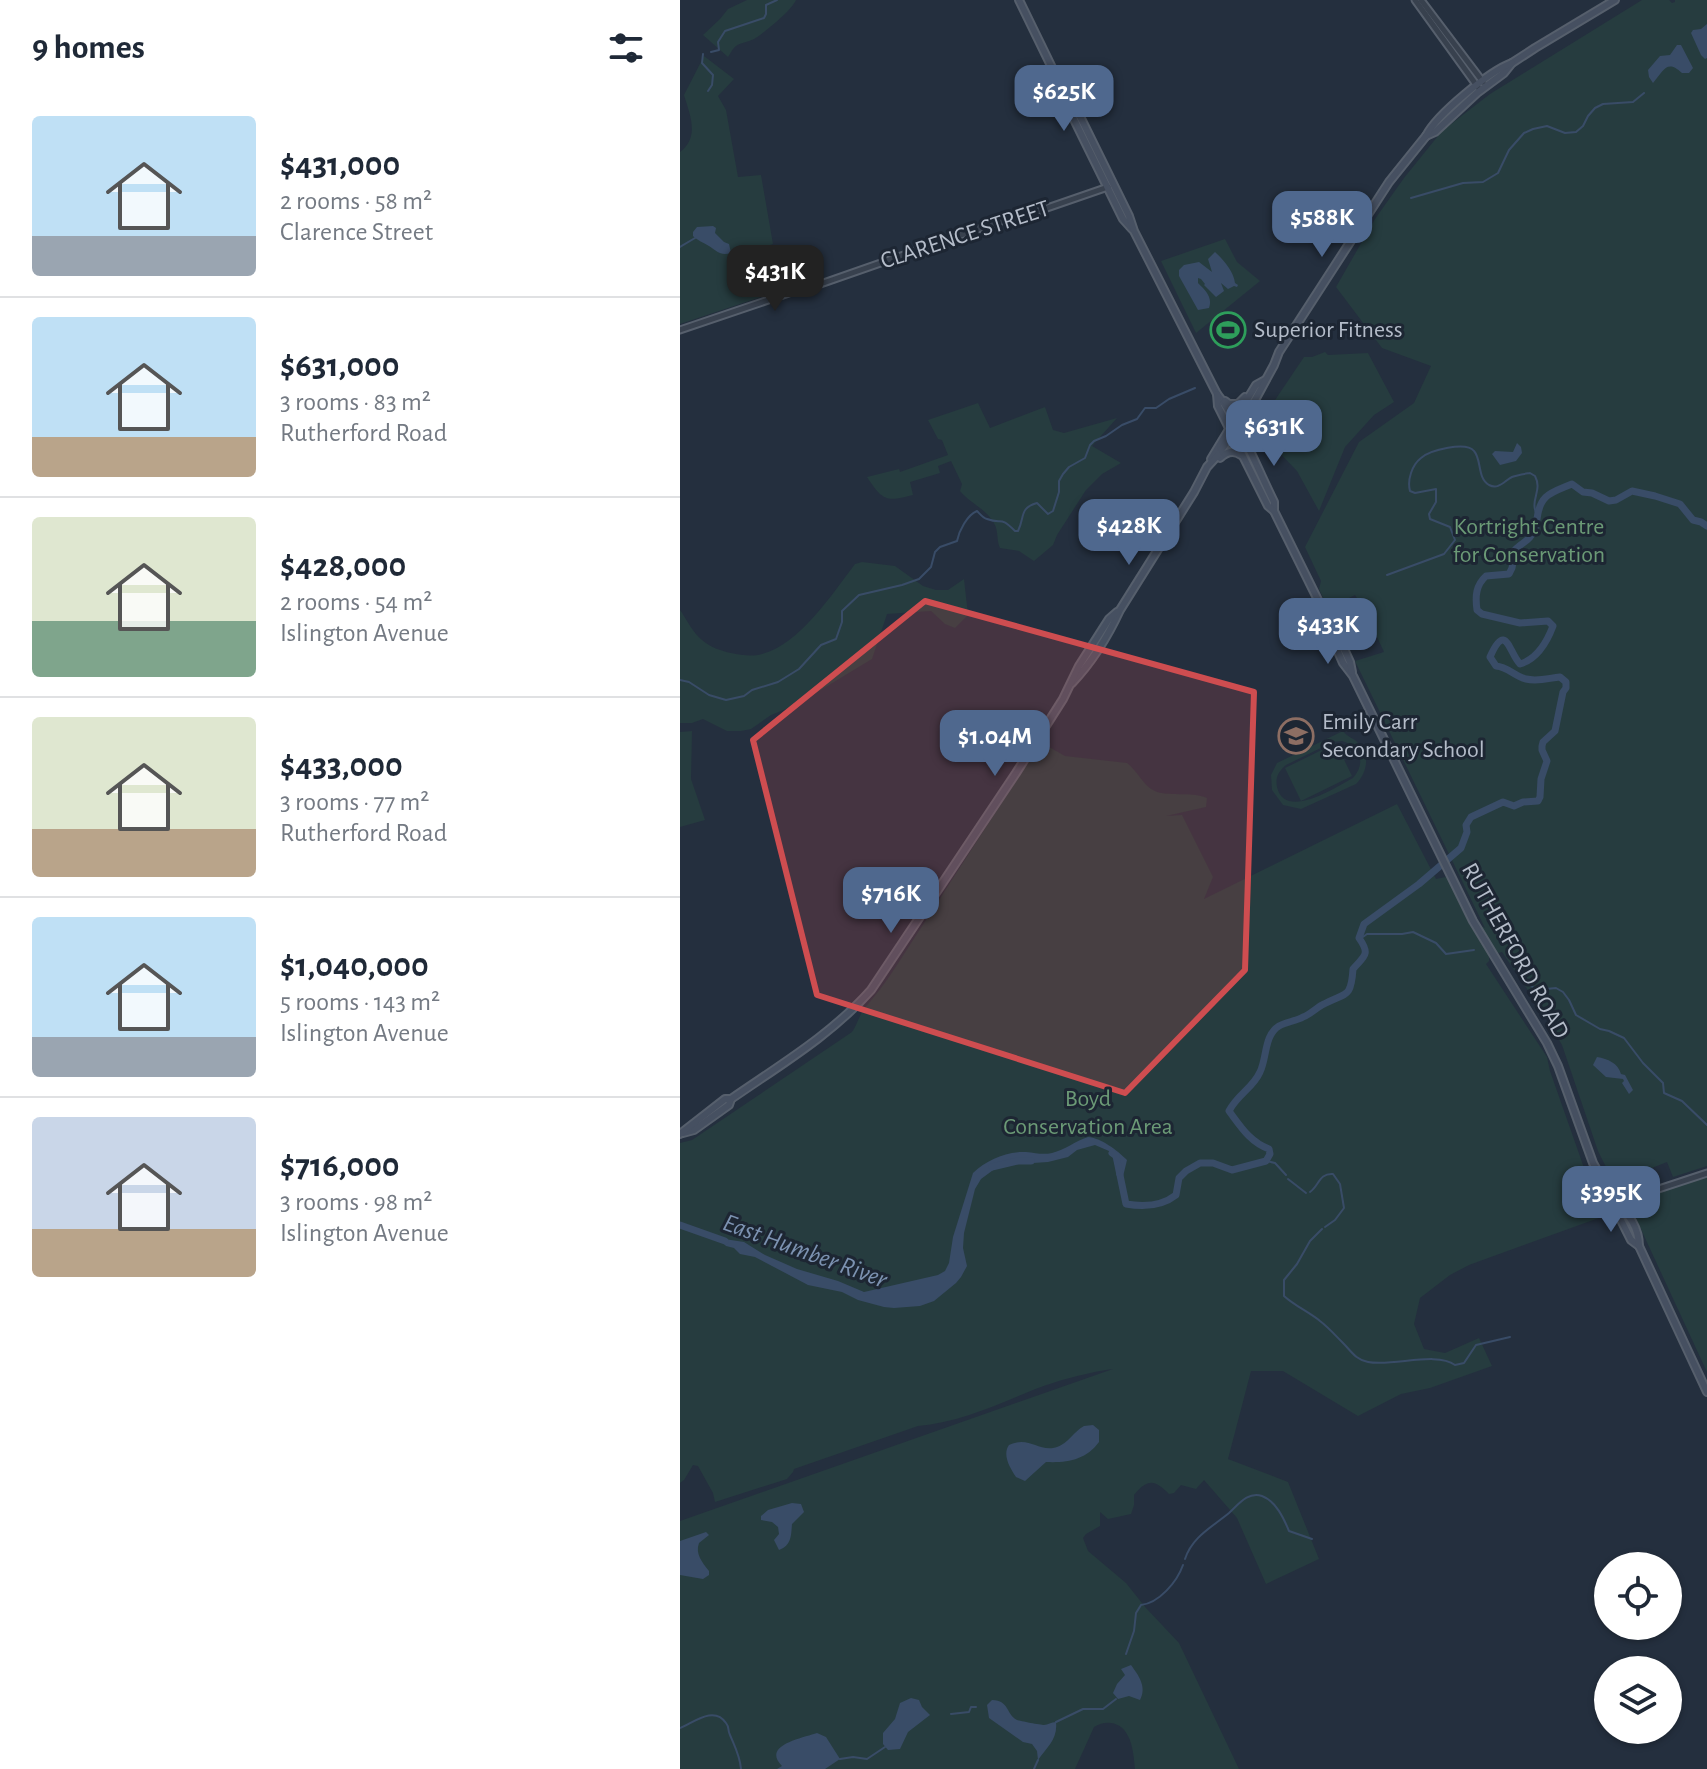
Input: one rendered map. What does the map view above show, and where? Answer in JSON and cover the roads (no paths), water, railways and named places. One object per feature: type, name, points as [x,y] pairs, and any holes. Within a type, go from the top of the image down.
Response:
[{"type":"main road","name":"RUTHERFORD ROAD","points":[[1019,0],[1058,80],[1061,93],[1110,186],[1123,219],[1134,231],[1225,403],[1245,458],[1319,602],[1343,663],[1353,676],[1473,921],[1547,1043],[1593,1163],[1639,1235],[1639,1246],[1707,1392]]},
{"type":"main road","points":[[1233,427],[1255,400],[1292,332],[1389,182],[1430,128],[1501,67],[1615,0]]},
{"type":"main road","points":[[1216,391],[1233,405],[1242,401],[1252,387],[1265,380]]},
{"type":"main road","points":[[680,1134],[725,1099],[731,1099],[823,1035],[871,990],[1072,683],[1085,669],[1208,465],[1218,455],[1256,385]]},
{"type":"main road","name":"RUTHERFORD ROAD","points":[[1233,427],[1274,502],[1274,511]]},
{"type":"main road","points":[[1208,465],[1215,464],[1230,452],[1238,452],[1245,458]]},
{"type":"street","points":[[1418,0],[1481,86]]},
{"type":"street","name":"CLARENCE STREET","points":[[680,330],[1110,186]]},
{"type":"street","points":[[1616,1203],[1707,1173]]},
{"type":"water","points":[[1707,24],[1707,58],[1705,59],[1691,33]]},
{"type":"water","points":[[1677,45],[1681,45],[1693,68],[1689,73],[1682,73],[1669,67],[1653,83],[1648,70],[1660,56],[1670,55]]},
{"type":"water","points":[[713,226],[715,233],[729,244],[731,253],[719,252],[693,236],[697,227]]},
{"type":"water","points":[[1215,252],[1228,266],[1238,285],[1228,289],[1221,283],[1224,291],[1216,297],[1198,278],[1210,304],[1209,308],[1198,310],[1179,276],[1179,270],[1184,265],[1199,262],[1212,272],[1208,259]]},
{"type":"water","points":[[1517,443],[1522,453],[1516,461],[1500,465],[1492,454],[1495,451],[1513,452]]},
{"type":"water","points":[[1597,1057],[1612,1062],[1625,1075],[1633,1090],[1629,1094],[1622,1083],[1623,1079],[1606,1077],[1593,1065]]},
{"type":"water","points":[[1088,1137],[1109,1145],[1127,1160],[1121,1185],[1116,1174],[1117,1159],[1109,1151],[1095,1145],[1048,1162],[1017,1160],[1000,1165],[981,1179],[975,1189],[964,1233],[967,1266],[961,1277],[934,1301],[920,1306],[884,1307],[842,1292],[808,1285],[755,1257],[740,1254],[718,1238],[744,1242],[797,1269],[864,1292],[938,1275],[945,1271],[949,1263],[953,1237],[973,1173],[998,1157],[1019,1152],[1052,1153]]},
{"type":"water","points":[[1093,1425],[1099,1430],[1099,1442],[1082,1457],[1046,1462],[1025,1481],[1016,1477],[1009,1466],[1009,1445],[1022,1442],[1053,1448],[1062,1445],[1084,1426]]},
{"type":"water","points":[[792,1503],[801,1504],[804,1512],[792,1524],[789,1542],[779,1550],[774,1540],[779,1534],[778,1527],[761,1520],[761,1516],[768,1510]]},
{"type":"water","points":[[706,1532],[709,1535],[699,1543],[698,1551],[709,1575],[703,1579],[680,1575],[680,1541]]},
{"type":"water","points":[[1131,1665],[1141,1682],[1142,1695],[1140,1700],[1129,1696],[1118,1699],[1113,1693],[1125,1675],[1121,1669]]},
{"type":"water","points":[[911,1698],[919,1700],[930,1715],[908,1732],[900,1749],[888,1750],[883,1744],[883,1733],[895,1719],[900,1703]]},
{"type":"water","points":[[992,1700],[1005,1705],[1017,1720],[1044,1725],[1056,1722],[1054,1738],[1038,1760],[1032,1744],[1023,1742],[989,1718],[987,1705]]},
{"type":"water","points":[[817,1733],[826,1737],[840,1759],[825,1769],[777,1769],[782,1766],[777,1759],[780,1748]]},
{"type":"waterway","points":[[711,52],[719,50],[718,42],[725,31],[764,18],[766,5],[777,0]]},
{"type":"waterway","points":[[703,54],[702,63],[713,75],[708,91]]},
{"type":"waterway","points":[[1411,198],[1463,183],[1483,182],[1498,173],[1509,150],[1524,133],[1547,126],[1565,133],[1576,132],[1595,108],[1603,104],[1633,102],[1644,93]]},
{"type":"waterway","points":[[680,247],[695,238]]},
{"type":"waterway","points":[[680,680],[726,700],[778,682],[799,669],[821,645],[836,639],[842,611],[859,595],[919,579],[931,567],[935,552],[957,541],[973,513],[977,511],[992,521],[1003,522],[1018,531],[1025,510],[1031,505],[1037,503],[1048,514],[1053,511],[1063,474],[1085,458],[1094,441],[1137,419],[1145,408],[1156,408],[1195,388]]},
{"type":"waterway","points":[[1387,575],[1444,554],[1455,540],[1450,527],[1430,519],[1429,514],[1436,502],[1436,489],[1410,491],[1410,478],[1415,465],[1432,452],[1456,447],[1470,448],[1476,455],[1485,482],[1493,486],[1499,486],[1514,476],[1530,473],[1535,476],[1538,486],[1534,505],[1537,515]]},
{"type":"waterway","name":"East Humber River","points":[[1112,1153],[1116,1156],[1126,1204],[1139,1205],[1171,1199],[1176,1195],[1179,1178],[1200,1163],[1213,1163],[1232,1170],[1266,1161],[1269,1149],[1251,1138],[1229,1111],[1257,1078],[1274,1030],[1306,1016],[1349,990],[1353,969],[1365,955],[1359,938],[1364,924],[1419,884],[1461,848],[1471,817],[1503,802],[1514,806],[1538,801],[1547,761],[1542,746],[1555,731],[1566,682],[1560,677],[1522,678],[1496,666],[1490,657],[1495,646],[1504,640],[1520,664],[1526,662],[1541,649],[1553,626],[1548,621],[1520,623],[1482,614],[1477,610],[1476,600],[1478,587],[1486,576],[1509,574],[1515,550],[1533,533],[1544,499],[1572,484],[1583,492],[1609,501],[1632,491],[1680,504],[1693,520],[1707,526]]},
{"type":"waterway","points":[[1360,939],[1367,934],[1413,932],[1436,943],[1446,954],[1474,950]]},
{"type":"waterway","points":[[1519,975],[1536,990],[1556,988],[1563,992],[1576,1015],[1624,1038],[1663,1083],[1664,1093],[1682,1101],[1707,1125]]},
{"type":"waterway","name":"East Humber River","points":[[992,1167],[1031,1161]]},
{"type":"waterway","points":[[1266,1161],[1275,1163],[1286,1175]]},
{"type":"waterway","points":[[1310,1192],[1328,1174],[1333,1174],[1340,1184],[1344,1208],[1325,1227]]},
{"type":"waterway","points":[[1288,1179],[1306,1193]]},
{"type":"waterway","name":"East Humber River","points":[[680,1225],[725,1241]]},
{"type":"waterway","points":[[1322,1229],[1310,1241],[1284,1280],[1284,1296],[1323,1323],[1360,1359],[1378,1363],[1437,1359],[1455,1365],[1464,1363],[1476,1345],[1510,1337]]},
{"type":"waterway","points":[[1185,1559],[1192,1544],[1203,1533],[1252,1495],[1262,1496],[1271,1502],[1289,1531],[1312,1539]]},
{"type":"waterway","points":[[1126,1654],[1136,1613],[1141,1605],[1166,1591],[1183,1565]]},
{"type":"waterway","points":[[1056,1722],[1083,1709],[1103,1709],[1116,1699]]},
{"type":"waterway","points":[[951,1714],[969,1712],[971,1707],[976,1707]]},
{"type":"waterway","points":[[680,1728],[710,1715],[721,1718],[728,1726],[741,1769]]},
{"type":"waterway","points":[[840,1759],[867,1759],[885,1747]]},
{"type":"waterway","points":[[1034,1769],[1038,1760]]},
{"type":"place","name":"Superior Fitness","points":[[1228,330]]},
{"type":"place","name":"Emily Carr Secondary School","points":[[1296,736]]},
{"type":"park label","name":"Kortright Centre for Conservation","points":[[1529,541]]},
{"type":"park label","name":"Boyd Conservation Area","points":[[1088,1113]]}]
